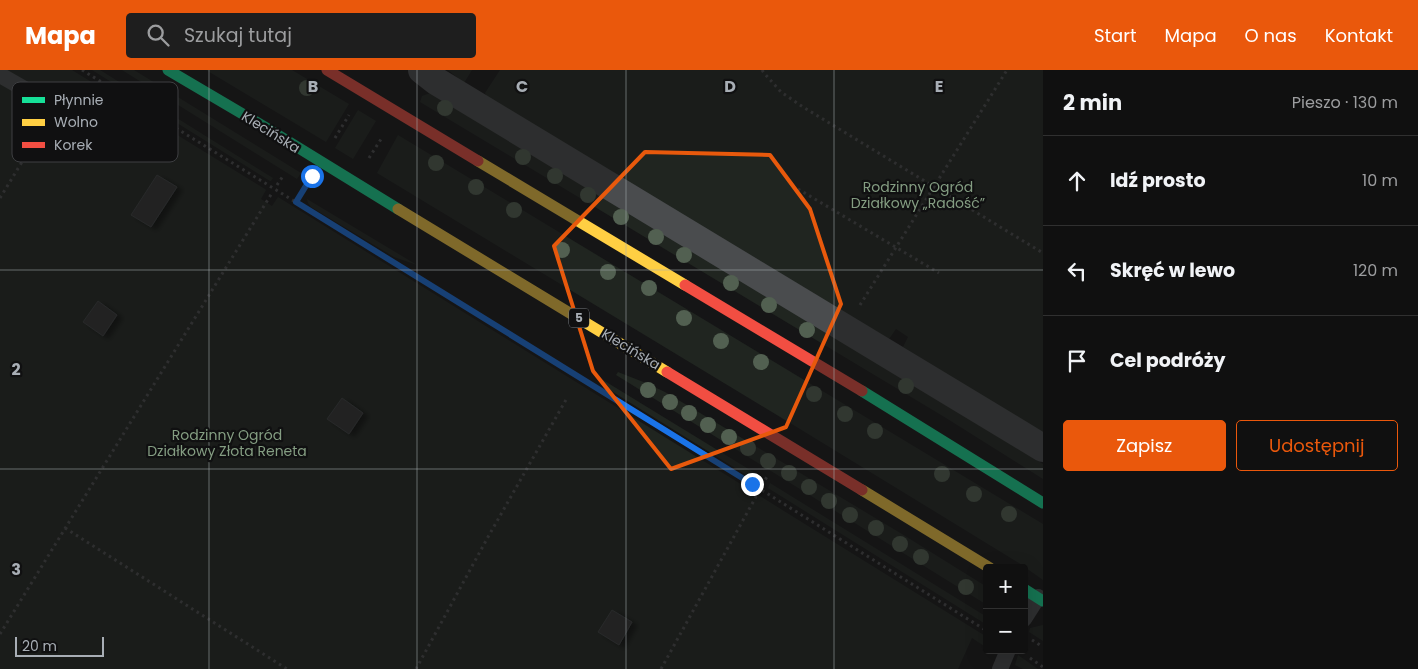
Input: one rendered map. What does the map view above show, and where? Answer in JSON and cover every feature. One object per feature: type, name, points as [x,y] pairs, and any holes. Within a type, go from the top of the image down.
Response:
[{"type":"main road","name":"Klecińska","points":[[168,70],[983,564]]},
{"type":"main road","points":[[327,70],[873,398],[1043,503]]},
{"type":"street","points":[[422,70],[436,81],[1043,448]]},
{"type":"lane","points":[[0,75],[12,82]]},
{"type":"lane","points":[[1028,611],[1035,596]]},
{"type":"lane","points":[[1000,669],[1006,654]]},
{"type":"path","points":[[82,70],[101,82]]},
{"type":"path","points":[[762,70],[781,92],[803,107],[1043,253]]},
{"type":"path","points":[[859,306],[1008,70]]},
{"type":"path","points":[[178,129],[983,628]]},
{"type":"path","points":[[367,163],[385,132]]},
{"type":"path","points":[[0,198],[22,162]]},
{"type":"path","points":[[277,185],[283,176]]},
{"type":"path","points":[[296,202],[308,182]]},
{"type":"path","points":[[798,189],[939,273]]},
{"type":"path","points":[[0,634],[272,193]]},
{"type":"path","points":[[416,669],[488,536],[567,398]]},
{"type":"path","points":[[762,485],[768,475]]},
{"type":"path","points":[[661,669],[758,493]]},
{"type":"path","points":[[65,528],[287,669]]},
{"type":"highlighted area","points":[[645,152],[770,155],[810,209],[841,304],[786,427],[671,469],[593,371],[554,246]]},
{"type":"green space","name":"Rodzinny Ogród Działkowy Złota Reneta","points":[[0,70],[72,70],[91,82],[12,82],[12,162],[178,162],[178,135],[265,189],[261,199],[272,206],[278,197],[983,635],[983,645],[972,638],[958,669],[0,669]]},
{"type":"green space","points":[[92,70],[100,70],[119,82],[111,82]]},
{"type":"green space","points":[[122,70],[134,70],[153,82],[141,82]]},
{"type":"green space","points":[[206,70],[292,70],[349,104],[326,142]]},
{"type":"green space","points":[[448,70],[472,70],[464,83]]},
{"type":"green space","name":"Rodzinny Ogród Działkowy „Radość”","points":[[500,70],[1043,70],[1043,434],[903,347],[908,337],[896,329],[889,339],[487,97],[485,93]]},
{"type":"green space","points":[[433,92],[1043,464],[1043,479],[946,418],[420,102],[422,96]]},
{"type":"green space","points":[[178,97],[301,173],[297,179],[178,105]]},
{"type":"green space","points":[[358,110],[376,121],[353,159],[335,148]]},
{"type":"green space","points":[[178,119],[273,178],[270,181],[178,124]]},
{"type":"green space","points":[[398,135],[1043,524],[1043,580],[1028,569],[1028,564],[1020,564],[377,173]]},
{"type":"green space","points":[[307,199],[417,265],[394,257],[311,207]]},
{"type":"green space","points":[[618,372],[665,392],[902,534],[983,585],[983,603],[616,375]]},
{"type":"green space","points":[[603,380],[760,476],[756,481],[600,384]]},
{"type":"green space","points":[[770,483],[983,615],[983,622],[768,488]]},
{"type":"green space","points":[[1043,625],[1043,641],[1029,632],[1030,628]]},
{"type":"green space","points":[[1018,655],[1038,669],[1023,669],[1015,665]]},
{"type":"building","points":[[157,175],[177,187],[151,227],[131,215]]},
{"type":"building","points":[[98,301],[117,315],[103,336],[83,322]]},
{"type":"building","points":[[342,398],[363,413],[349,434],[327,419]]},
{"type":"building","points":[[612,610],[632,622],[619,645],[598,632]]},
{"type":"traffic: fast","points":[[168,70],[398,209]]},
{"type":"traffic: fast","points":[[862,391],[1043,503]]},
{"type":"traffic: fast","points":[[1028,592],[1043,601]]},
{"type":"traffic: slow","points":[[478,161],[685,285]]},
{"type":"traffic: slow","points":[[398,209],[667,372]]},
{"type":"traffic: slow","points":[[862,490],[983,564]]},
{"type":"traffic: jam","points":[[327,70],[478,161]]},
{"type":"traffic: jam","points":[[685,285],[862,391]]},
{"type":"traffic: jam","points":[[667,372],[862,490]]},
{"type":"route","points":[[312,176],[296,202],[752,484]]}]
